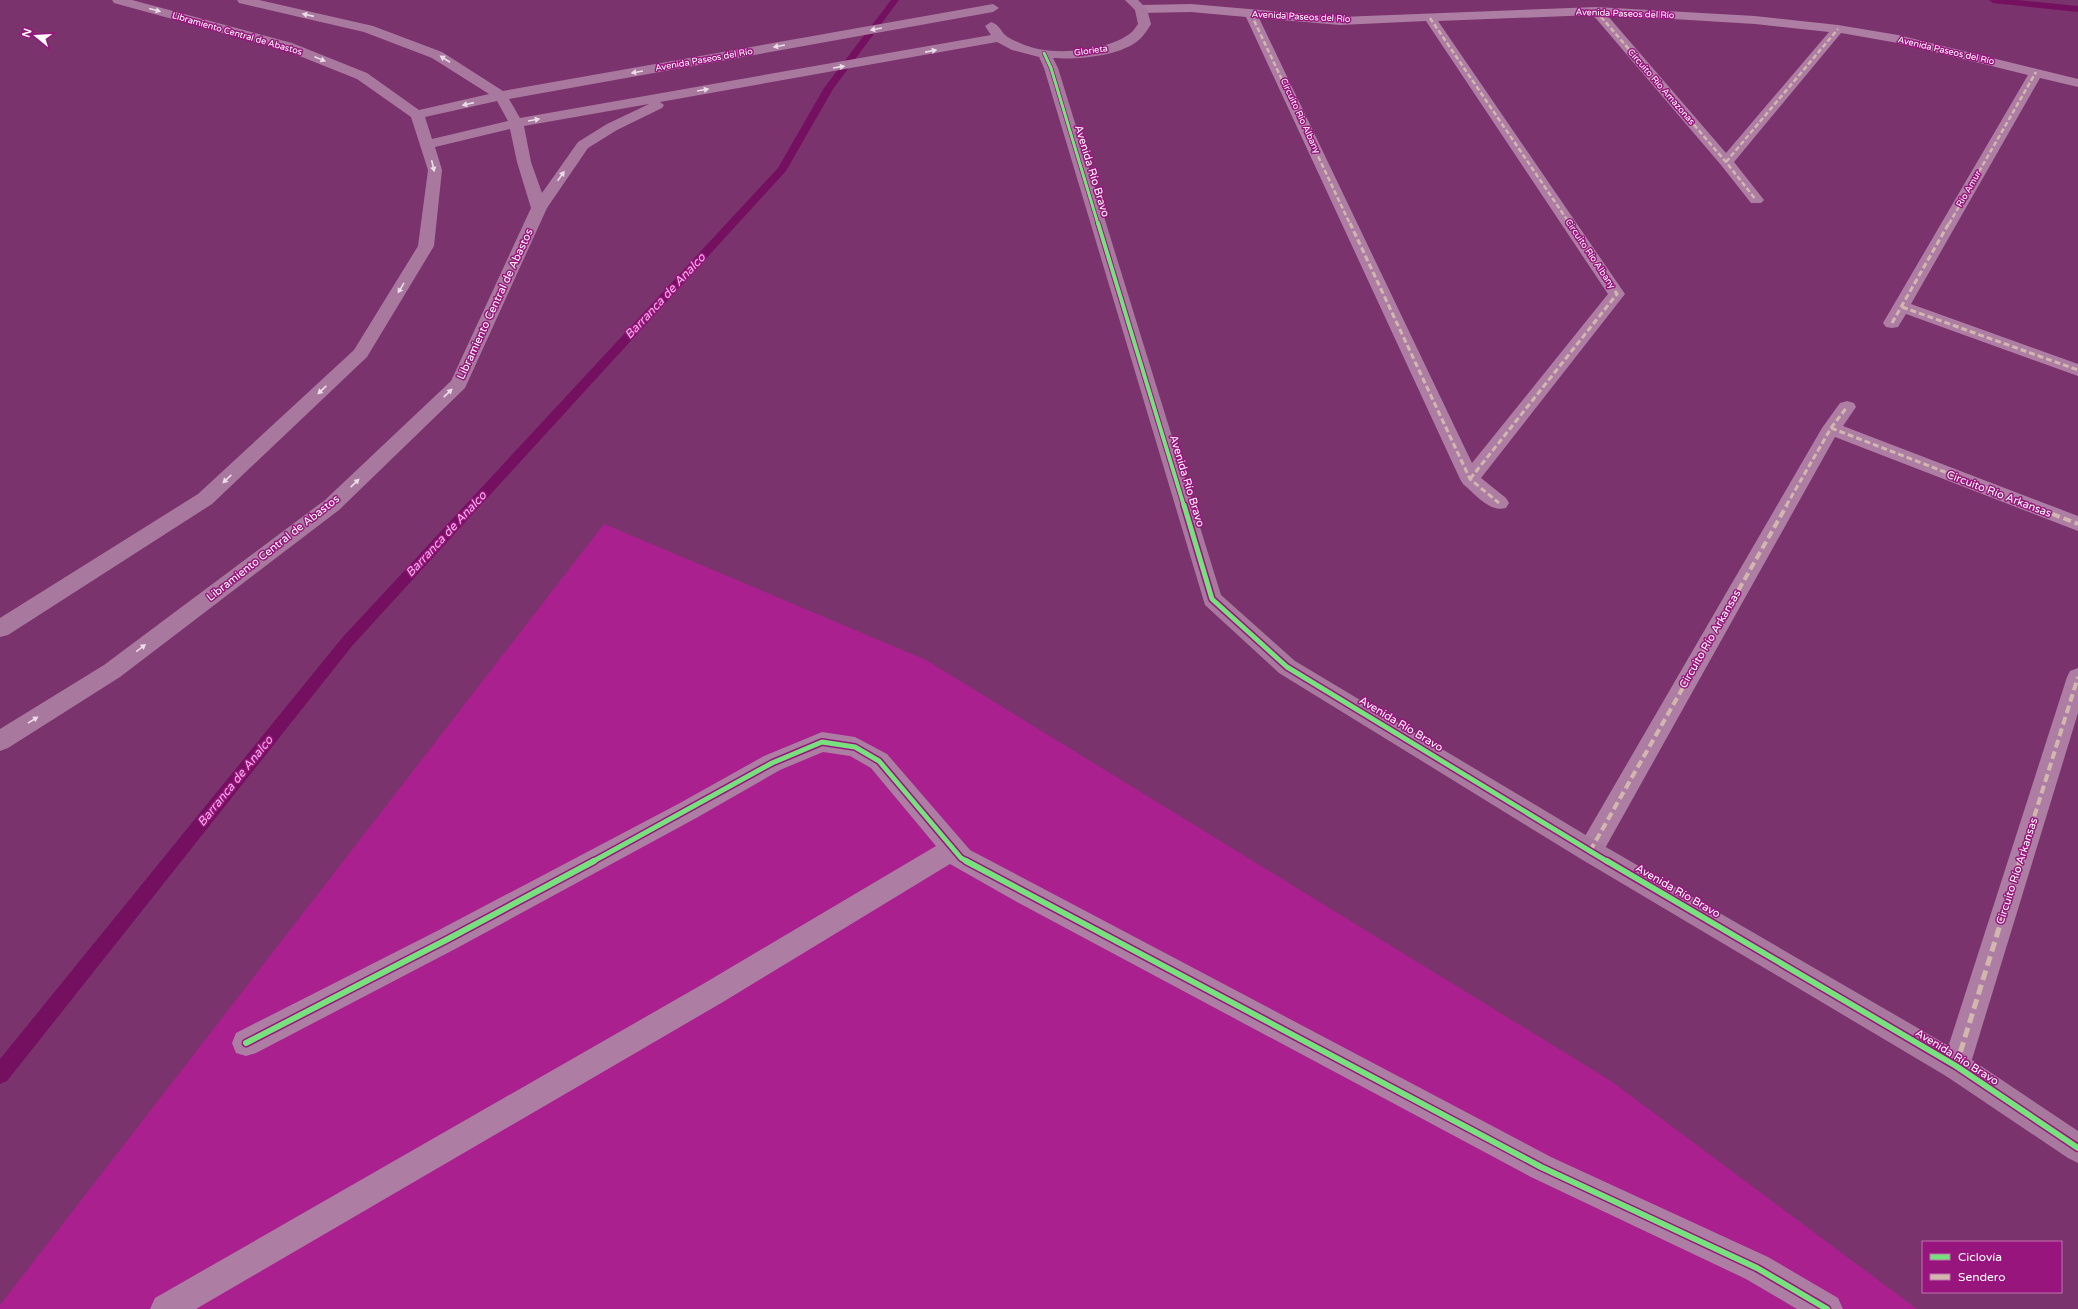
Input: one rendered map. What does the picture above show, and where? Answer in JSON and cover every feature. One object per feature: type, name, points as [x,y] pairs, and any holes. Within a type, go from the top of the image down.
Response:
[{"type":"street","name":"Libramiento Central de Abastos","points":[[118,0],[287,46],[362,76],[417,116]]},
{"type":"street","points":[[243,0],[368,29],[437,55],[501,96],[516,123],[524,162],[539,208]]},
{"type":"street","points":[[993,8],[1003,0]]},
{"type":"street","points":[[1131,0],[1141,9]]},
{"type":"street","name":"Avenida Paseos del Río","points":[[417,116],[501,96],[993,8]]},
{"type":"street","name":"Glorieta","points":[[993,8],[989,18],[992,28],[1001,37],[1026,50],[1044,53],[1078,54],[1110,49],[1134,38],[1145,24],[1141,9]]},
{"type":"street","name":"Avenida Paseos del Río","points":[[1141,9],[1191,8],[1340,20],[1596,11],[1755,20],[1838,28],[1898,39],[2078,83]]},
{"type":"street","name":"Circuito Río Amazonas","points":[[1596,11],[1726,162],[1756,200]]},
{"type":"street","name":"Circuito Río Albany","points":[[1251,14],[1470,479],[1499,503]]},
{"type":"street","name":"Circuito Río Albany","points":[[1430,18],[1617,294],[1470,479]]},
{"type":"street","points":[[1726,162],[1838,28]]},
{"type":"street","points":[[428,144],[516,123],[892,58],[1001,37]]},
{"type":"street","name":"Avenida Río Bravo","points":[[1044,53],[1058,91],[1212,599],[1287,666],[1590,851],[1956,1066],[2078,1148]]},
{"type":"street","name":"Río Amur","points":[[1892,323],[2036,72]]},
{"type":"street","name":"Libramiento Central de Abastos","points":[[0,741],[112,671],[332,505],[458,384],[539,208],[583,145],[612,127],[680,94]]},
{"type":"street","points":[[0,629],[205,499],[361,352],[426,246],[435,170],[428,144],[417,116]]},
{"type":"street","points":[[1902,307],[2078,370]]},
{"type":"street","name":"Circuito Río Arkansas","points":[[1590,851],[1831,428],[1847,407]]},
{"type":"street","name":"Circuito Río Arkansas","points":[[1831,428],[2078,524]]},
{"type":"street","name":"Circuito Río Arkansas","points":[[1956,1066],[2078,677]]},
{"type":"street","points":[[246,1043],[448,939],[689,810],[772,763],[822,742],[856,747],[879,761],[961,858],[1026,894],[1534,1163],[1757,1268],[1827,1309]]},
{"type":"street","points":[[166,1309],[713,994],[953,849]]},
{"type":"shaded area","points":[[604,524],[926,660],[1611,1081],[1917,1309],[0,1309],[0,1305]]},
{"type":"waterway","name":"Barranca de Analco","points":[[0,1074],[347,642],[782,169],[829,88],[895,0]]},
{"type":"waterway","name":"Barranca de Analco","points":[[1993,0],[2078,9]]},
{"type":"marked path","points":[[1596,11],[1726,162],[1756,200]]},
{"type":"marked path","points":[[1251,14],[1470,479],[1499,503]]},
{"type":"marked path","points":[[1430,18],[1617,294],[1470,479]]},
{"type":"marked path","points":[[1726,162],[1838,29]]},
{"type":"marked path","points":[[1892,323],[2036,72]]},
{"type":"marked path","points":[[1902,307],[2078,370]]},
{"type":"marked path","points":[[1590,851],[1831,428],[1847,407]]},
{"type":"marked path","points":[[1831,428],[2078,524]]},
{"type":"marked path","points":[[1956,1066],[2078,677]]},
{"type":"cycle path","points":[[1044,53],[1051,68],[1212,599],[1287,667],[1590,851],[1956,1066],[2078,1148]]},
{"type":"cycle path","points":[[246,1043],[448,939],[689,810],[772,763],[822,742],[855,747],[879,761],[961,858],[1026,894],[1541,1167],[1757,1268],[1827,1309]]}]
